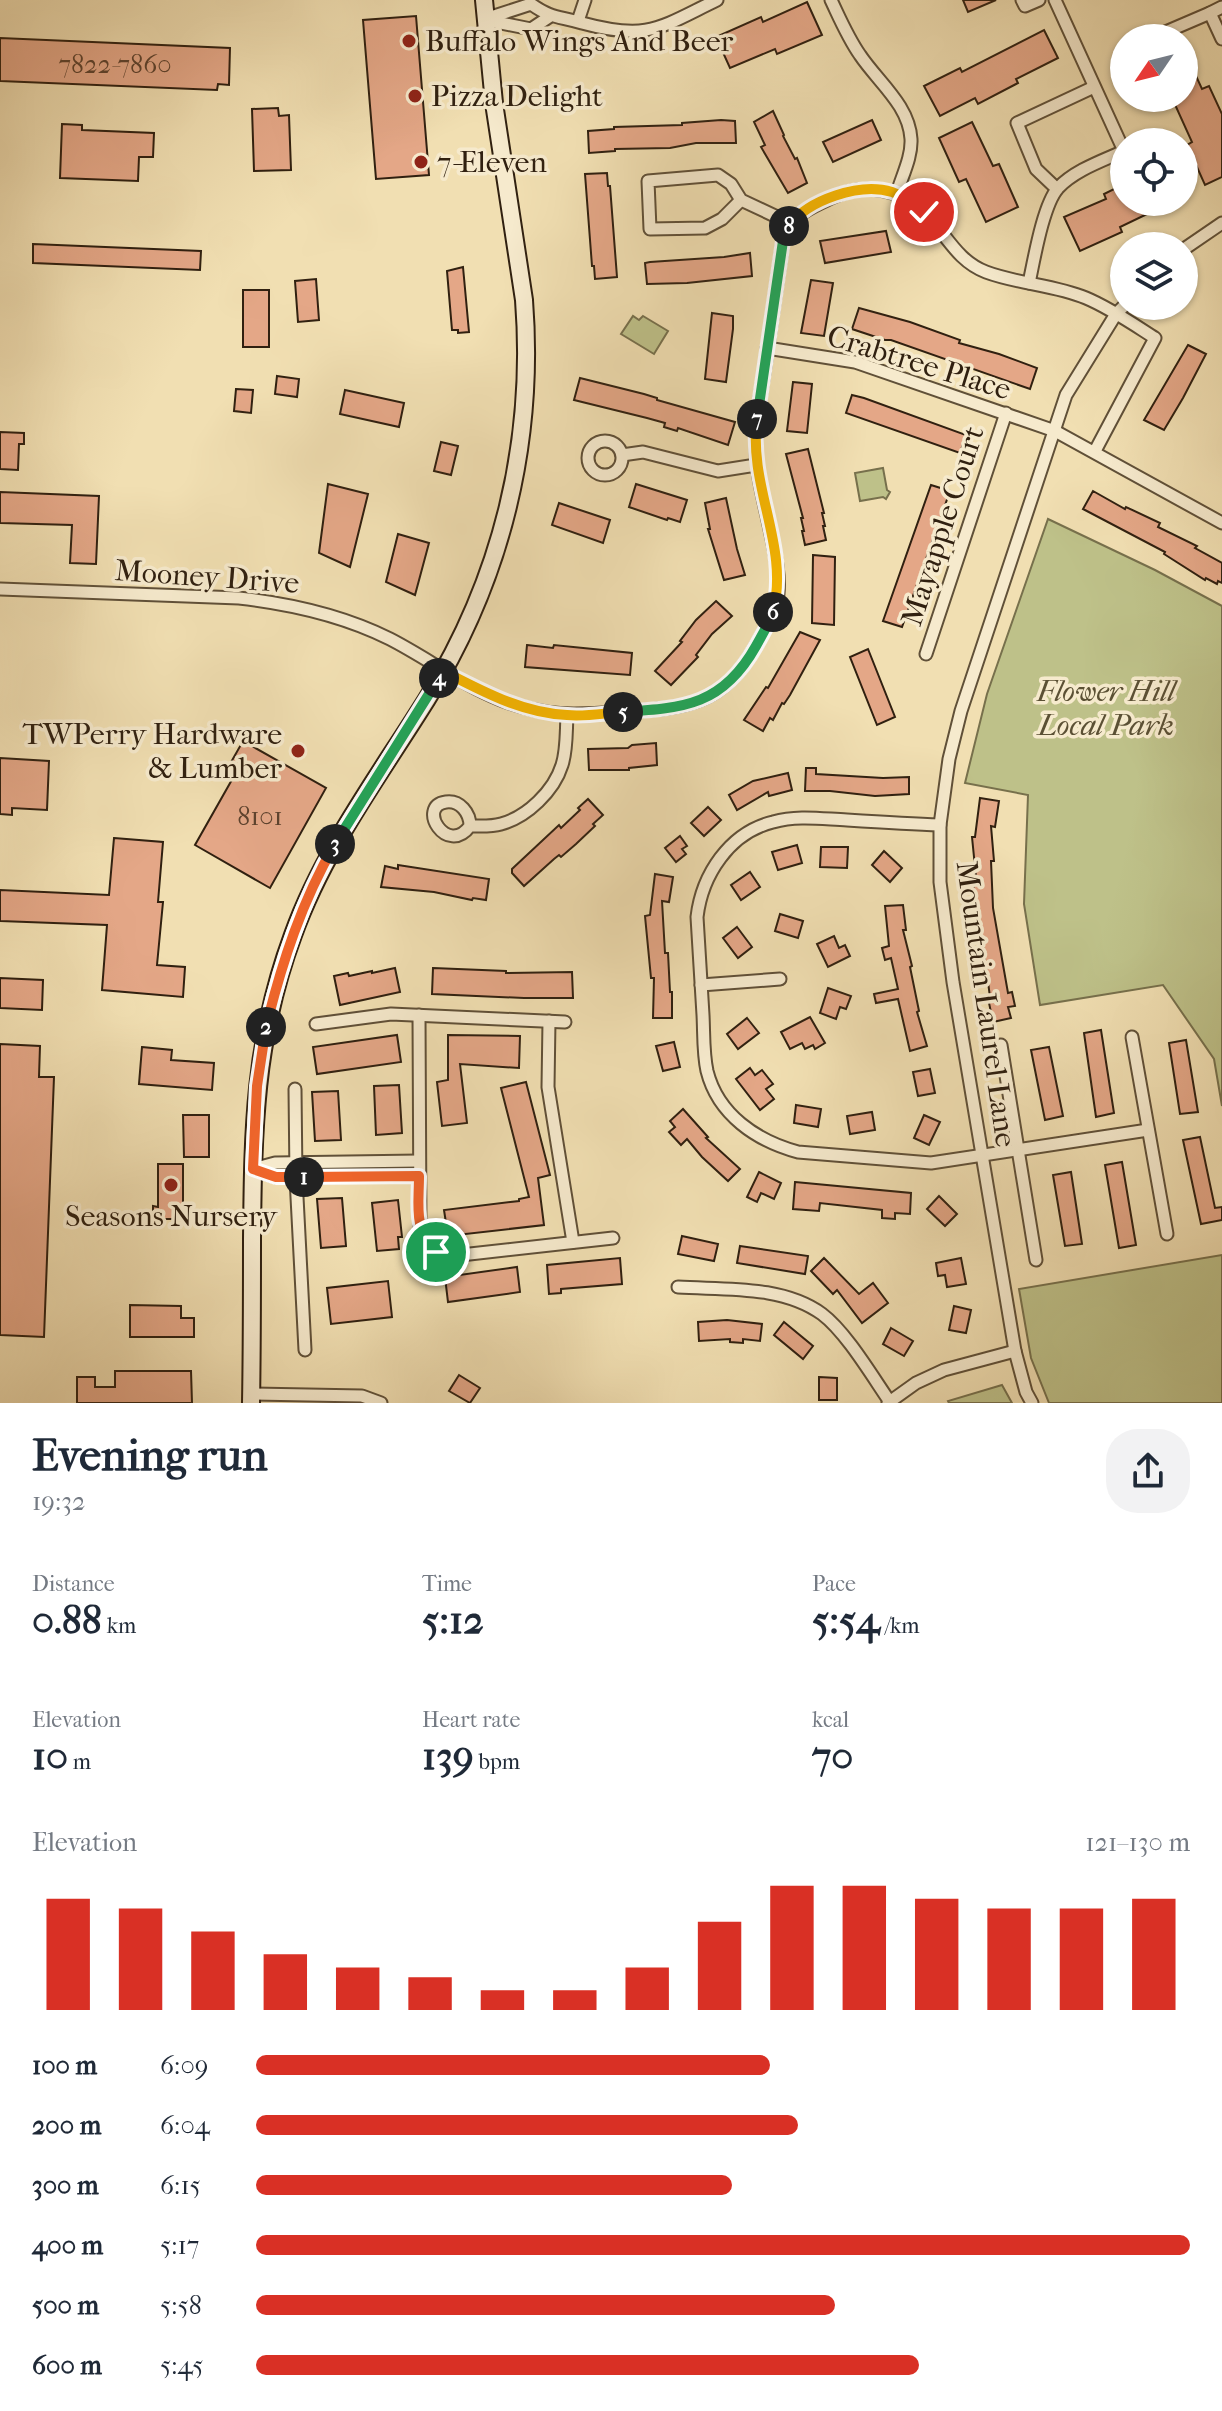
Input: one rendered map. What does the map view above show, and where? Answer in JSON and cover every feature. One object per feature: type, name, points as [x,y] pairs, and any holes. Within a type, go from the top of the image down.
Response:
[{"type":"main road","points":[[251,1399],[255,1110],[260,1058],[273,997],[314,882],[443,671],[475,609],[507,518],[519,460],[526,383],[524,300],[494,103],[484,0]]},
{"type":"street","points":[[578,21],[585,0]]},
{"type":"street","points":[[831,0],[862,59],[907,117],[910,155],[897,193]]},
{"type":"street","points":[[1022,0],[1025,6],[1039,0]]},
{"type":"street","points":[[1029,283],[1041,227],[1057,189],[1081,171],[1124,151],[1055,0]]},
{"type":"street","points":[[485,19],[531,4],[549,17],[617,31],[645,32],[664,26],[713,1]]},
{"type":"street","points":[[1184,24],[1216,10],[1222,39]]},
{"type":"street","points":[[485,19],[531,29],[549,17]]},
{"type":"street","points":[[1057,189],[1036,169],[1017,123],[1094,87]]},
{"type":"street","points":[[741,200],[722,219],[705,228],[650,229],[648,181],[718,175],[731,184],[741,200],[790,223],[807,210],[839,194],[870,188],[897,193],[924,212],[968,263],[987,272],[1110,306]]},
{"type":"street","name":"Mooney Drive","points":[[0,589],[278,602],[360,625],[500,699],[533,710],[567,716],[671,709],[702,700],[731,682],[744,668],[771,619],[778,593],[777,562],[756,465],[756,430],[783,241],[790,223]]},
{"type":"street","points":[[1198,239],[1222,223]]},
{"type":"street","name":"Mountain Laurel Lane","points":[[1032,1403],[1015,1351],[982,1156],[940,882],[940,825],[949,759],[961,711],[1066,395],[1114,320]]},
{"type":"street","points":[[1095,451],[1155,338],[1132,320]]},
{"type":"street","name":"Crabtree Place","points":[[767,348],[855,362],[1055,431],[1222,523]]},
{"type":"street","name":"Mayapple Court","points":[[926,654],[1006,413]]},
{"type":"street","points":[[622,455],[643,452],[718,471],[756,465]]},
{"type":"street","points":[[470,826],[502,824],[516,818],[549,792],[562,765],[567,716]]},
{"type":"street","points":[[940,825],[799,817],[756,828],[717,860],[700,896],[697,917],[707,1070],[719,1099],[755,1136],[777,1147],[798,1152],[931,1163],[1148,1130]]},
{"type":"street","points":[[701,985],[780,979]]},
{"type":"street","points":[[316,1024],[391,1014],[565,1022]]},
{"type":"street","points":[[419,1015],[420,1226],[429,1244],[445,1256],[613,1238]]},
{"type":"street","points":[[549,1021],[548,1087],[573,1242]]},
{"type":"street","points":[[1132,1037],[1167,1234]]},
{"type":"street","points":[[1001,1045],[1036,1260]]},
{"type":"street","points":[[295,1089],[296,1178],[305,1350]]},
{"type":"street","points":[[253,1169],[275,1163],[419,1161]]},
{"type":"street","points":[[253,1169],[276,1177],[296,1178],[419,1176]]},
{"type":"street","points":[[678,1287],[766,1293],[805,1304],[823,1315],[839,1331],[889,1402],[916,1383],[944,1370],[1015,1351]]},
{"type":"street","points":[[251,1399],[362,1396],[381,1403]]},
{"type":"green space","points":[[633,316],[639,320],[643,316],[668,331],[654,354],[621,334]]},
{"type":"green space","points":[[883,468],[890,492],[886,499],[860,501],[855,473]]},
{"type":"green space","name":"Flower Hill Local Park","points":[[1048,519],[1222,606],[1222,1106],[1214,1059],[1163,985],[1040,1005],[1024,904],[1028,795],[965,783],[987,694]]},
{"type":"green space","points":[[1222,1255],[1222,1403],[1049,1403],[1031,1358],[1019,1289]]},
{"type":"green space","points":[[1002,1385],[1012,1403],[948,1401]]},
{"type":"building","points":[[963,0],[996,0],[968,12]]},
{"type":"building","points":[[807,2],[822,35],[777,54],[775,49],[730,68],[716,37],[761,17],[763,22]]},
{"type":"building","points":[[416,16],[429,175],[376,179],[363,20]]},
{"type":"building","points":[[1044,30],[1058,58],[1016,79],[1018,83],[978,104],[975,98],[940,116],[924,86],[960,68],[962,72]]},
{"type":"building","points":[[0,38],[230,48],[229,85],[218,84],[217,90],[0,81]]},
{"type":"building","points":[[1198,80],[1202,89],[1209,86],[1222,114],[1222,177],[1205,185],[1198,169],[1198,128],[1186,128],[1178,112],[1198,112]]},
{"type":"building","points":[[278,108],[279,116],[289,115],[291,170],[254,171],[252,109]]},
{"type":"building","points":[[773,111],[807,183],[788,193],[761,147],[765,145],[754,122]]},
{"type":"building","points":[[872,120],[881,140],[833,162],[823,142]]},
{"type":"building","points":[[735,121],[736,143],[696,143],[670,148],[589,153],[588,131]]},
{"type":"building","points":[[972,122],[993,166],[999,164],[1018,207],[986,222],[966,179],[959,182],[939,138]]},
{"type":"building","points":[[62,124],[82,125],[82,130],[154,133],[153,157],[139,157],[138,181],[60,178]]},
{"type":"building","points":[[607,173],[617,277],[595,279],[585,174]]},
{"type":"building","points":[[1110,191],[1110,216],[1143,216],[1120,227],[1122,232],[1110,232],[1110,237],[1080,251],[1064,217],[1106,199],[1104,194]]},
{"type":"building","points":[[886,231],[891,252],[825,263],[820,241]]},
{"type":"building","points":[[33,244],[201,251],[200,270],[33,263]]},
{"type":"building","points":[[750,253],[752,276],[647,284],[645,263]]},
{"type":"building","points":[[463,267],[469,332],[458,333],[458,330],[452,330],[447,271]]},
{"type":"building","points":[[316,279],[319,320],[298,322],[295,281]]},
{"type":"building","points":[[811,280],[833,283],[824,336],[801,333]]},
{"type":"building","points":[[243,290],[269,290],[269,347],[243,347]]},
{"type":"building","points":[[859,308],[910,322],[960,340],[959,343],[1037,368],[1030,389],[852,329]]},
{"type":"building","points":[[712,313],[733,316],[726,382],[705,379]]},
{"type":"building","points":[[1188,345],[1206,354],[1164,430],[1144,420]]},
{"type":"building","points":[[277,376],[299,379],[297,397],[275,394]]},
{"type":"building","points":[[580,378],[735,422],[728,445],[678,428],[677,431],[664,427],[665,423],[574,400]]},
{"type":"building","points":[[793,382],[812,384],[807,433],[787,431]]},
{"type":"building","points":[[236,389],[253,390],[251,413],[234,411]]},
{"type":"building","points":[[345,390],[404,403],[399,427],[340,414]]},
{"type":"building","points":[[852,395],[966,435],[960,453],[846,413]]},
{"type":"building","points":[[0,432],[24,433],[24,444],[19,444],[18,470],[0,469]]},
{"type":"building","points":[[441,442],[458,446],[451,475],[434,471]]},
{"type":"building","points":[[808,449],[824,513],[826,540],[805,545],[803,518],[786,454]]},
{"type":"building","points":[[328,484],[368,494],[350,567],[319,553]]},
{"type":"building","points":[[636,484],[687,500],[680,522],[629,507]]},
{"type":"building","points":[[931,485],[950,491],[902,627],[883,621]]},
{"type":"building","points":[[1093,491],[1125,509],[1160,523],[1158,527],[1197,546],[1195,548],[1222,563],[1222,583],[1205,580],[1165,552],[1083,509]]},
{"type":"building","points":[[0,492],[99,496],[96,564],[70,563],[72,525],[0,523]]},
{"type":"building","points":[[726,498],[745,575],[724,580],[708,529],[705,503]]},
{"type":"building","points":[[559,503],[610,520],[603,543],[552,525]]},
{"type":"building","points":[[398,534],[429,543],[415,595],[386,582]]},
{"type":"building","points":[[813,555],[835,557],[834,625],[812,623]]},
{"type":"building","points":[[716,601],[732,616],[712,634],[696,655],[698,657],[671,685],[655,671],[682,642],[696,620]]},
{"type":"building","points":[[800,632],[820,640],[790,695],[763,731],[744,720],[768,688]]},
{"type":"building","points":[[527,645],[632,653],[630,675],[525,667]]},
{"type":"building","points":[[868,649],[895,717],[877,725],[850,657]]},
{"type":"building","points":[[243,741],[326,788],[270,888],[195,845],[238,769],[230,764]]},
{"type":"building","points":[[656,743],[657,765],[629,770],[589,770],[588,749],[628,748]]},
{"type":"building","points":[[0,758],[49,761],[47,810],[12,808],[12,815],[0,814]]},
{"type":"building","points":[[806,768],[816,768],[816,774],[909,777],[909,794],[875,796],[805,791]]},
{"type":"building","points":[[788,773],[792,790],[769,796],[768,792],[737,810],[729,795],[753,781]]},
{"type":"building","points":[[980,798],[999,801],[995,827],[991,826],[993,908],[1008,993],[1012,992],[1015,1006],[1008,1007],[1011,1018],[993,1022],[983,944],[979,944],[975,917],[973,877],[976,877],[972,837],[975,837]]},
{"type":"building","points":[[588,799],[603,815],[593,824],[595,826],[524,886],[512,869],[559,825],[561,828]]},
{"type":"building","points":[[708,807],[721,820],[704,836],[691,823]]},
{"type":"building","points":[[680,836],[687,846],[682,849],[686,854],[676,862],[665,848]]},
{"type":"building","points":[[114,838],[163,842],[158,902],[163,902],[157,965],[185,967],[183,997],[102,990],[107,925],[0,921],[0,890],[109,895]]},
{"type":"building","points":[[797,845],[802,863],[778,870],[772,852]]},
{"type":"building","points":[[821,847],[848,847],[847,868],[820,867]]},
{"type":"building","points":[[884,851],[902,868],[890,882],[872,865]]},
{"type":"building","points":[[398,865],[489,879],[486,900],[381,887],[385,866],[398,869]]},
{"type":"building","points":[[750,872],[760,887],[741,900],[731,885]]},
{"type":"building","points":[[655,874],[673,877],[669,902],[662,901],[672,1018],[653,1018],[654,978],[651,978],[645,916],[650,915]]},
{"type":"building","points":[[903,905],[906,930],[903,930],[912,966],[917,1012],[927,1046],[910,1051],[898,999],[876,1003],[874,994],[898,989],[891,958],[885,960],[882,948],[889,946],[885,906]]},
{"type":"building","points":[[780,914],[803,921],[798,938],[775,931]]},
{"type":"building","points":[[737,927],[752,947],[738,958],[723,938]]},
{"type":"building","points":[[834,936],[839,948],[845,945],[850,956],[828,967],[817,944]]},
{"type":"building","points":[[395,968],[400,992],[340,1005],[334,976]]},
{"type":"building","points":[[433,968],[506,973],[572,972],[573,998],[432,994]]},
{"type":"building","points":[[0,978],[43,980],[42,1010],[0,1008]]},
{"type":"building","points":[[828,988],[851,996],[846,1009],[840,1007],[836,1019],[820,1013]]},
{"type":"building","points":[[810,1017],[825,1043],[815,1049],[813,1045],[805,1049],[802,1043],[790,1049],[781,1032]]},
{"type":"building","points":[[747,1018],[759,1033],[738,1049],[727,1034]]},
{"type":"building","points":[[1101,1030],[1114,1113],[1096,1117],[1084,1033]]},
{"type":"building","points":[[397,1035],[401,1062],[317,1074],[313,1047]]},
{"type":"building","points":[[448,1035],[520,1036],[519,1068],[460,1064],[467,1123],[442,1126],[437,1082],[448,1080]]},
{"type":"building","points":[[1186,1040],[1198,1112],[1180,1114],[1169,1043]]},
{"type":"building","points":[[674,1042],[680,1067],[663,1071],[656,1046]]},
{"type":"building","points":[[0,1044],[40,1046],[39,1077],[54,1077],[44,1337],[0,1335]]},
{"type":"building","points":[[142,1047],[172,1050],[171,1060],[214,1063],[212,1090],[139,1084]]},
{"type":"building","points":[[1049,1047],[1063,1116],[1045,1120],[1031,1050]]},
{"type":"building","points":[[750,1068],[755,1075],[762,1070],[773,1084],[766,1089],[774,1099],[760,1110],[736,1079]]},
{"type":"building","points":[[930,1069],[935,1093],[918,1096],[913,1072]]},
{"type":"building","points":[[526,1082],[550,1175],[538,1178],[544,1225],[448,1236],[444,1210],[519,1201],[529,1197],[501,1088]]},
{"type":"building","points":[[399,1085],[402,1133],[376,1135],[374,1086]]},
{"type":"building","points":[[338,1091],[341,1140],[315,1141],[312,1092]]},
{"type":"building","points":[[796,1105],[821,1109],[818,1127],[794,1123]]},
{"type":"building","points":[[683,1109],[706,1138],[740,1169],[728,1181],[687,1139],[681,1145],[669,1132],[675,1127],[670,1121]]},
{"type":"building","points":[[872,1112],[875,1130],[850,1134],[847,1116]]},
{"type":"building","points":[[183,1115],[209,1115],[209,1157],[184,1157]]},
{"type":"building","points":[[924,1115],[940,1122],[929,1145],[914,1138]]},
{"type":"building","points":[[1200,1137],[1215,1208],[1222,1207],[1222,1220],[1201,1224],[1183,1140]]},
{"type":"building","points":[[1122,1162],[1136,1245],[1119,1248],[1105,1165]]},
{"type":"building","name":"Seasons Nursery","points":[[158,1164],[183,1164],[183,1219],[153,1219],[153,1206],[158,1207]]},
{"type":"building","points":[[759,1172],[781,1183],[774,1199],[761,1193],[757,1202],[747,1197]]},
{"type":"building","points":[[1071,1172],[1082,1244],[1065,1246],[1053,1175]]},
{"type":"building","points":[[795,1182],[911,1193],[910,1214],[895,1213],[895,1219],[882,1218],[882,1210],[820,1203],[819,1211],[793,1209]]},
{"type":"building","points":[[939,1196],[957,1214],[945,1226],[927,1209]]},
{"type":"building","points":[[342,1198],[346,1246],[321,1248],[317,1199]]},
{"type":"building","points":[[398,1200],[402,1237],[398,1237],[399,1249],[377,1251],[372,1203]]},
{"type":"building","points":[[682,1236],[718,1244],[714,1261],[678,1254]]},
{"type":"building","points":[[740,1246],[808,1256],[805,1274],[737,1263]]},
{"type":"building","points":[[620,1258],[622,1284],[561,1289],[561,1293],[549,1294],[547,1265]]},
{"type":"building","points":[[824,1258],[859,1294],[873,1283],[888,1303],[862,1323],[837,1290],[833,1294],[811,1271]]},
{"type":"building","points":[[961,1258],[966,1284],[947,1287],[945,1275],[938,1276],[936,1263]]},
{"type":"building","points":[[517,1267],[520,1292],[448,1302],[445,1277]]},
{"type":"building","points":[[388,1281],[392,1317],[331,1324],[327,1288]]},
{"type":"building","points":[[130,1305],[181,1306],[181,1318],[194,1318],[194,1337],[130,1337]]},
{"type":"building","points":[[954,1306],[971,1310],[966,1333],[949,1330]]},
{"type":"building","points":[[727,1320],[762,1324],[760,1341],[699,1341],[698,1322]]},
{"type":"building","points":[[784,1322],[813,1346],[803,1359],[774,1335]]},
{"type":"building","points":[[891,1328],[913,1341],[904,1356],[883,1344]]},
{"type":"building","points":[[115,1371],[191,1371],[192,1403],[77,1403],[77,1377],[95,1377],[95,1387],[115,1387]]},
{"type":"building","points":[[459,1375],[480,1388],[470,1403],[449,1391]]},
{"type":"building","points":[[819,1377],[837,1378],[837,1400],[819,1400]]},
{"type":"place","name":"Buffalo Wings And Beer","points":[[409,41]]},
{"type":"place","name":"Pizza Delight","points":[[415,96]]},
{"type":"place","name":"7-Eleven","points":[[421,162]]},
{"type":"place","name":"TWPerry Hardware & Lumber","points":[[298,751]]},
{"type":"place","name":"Seasons Nursery","points":[[171,1185]]},
{"type":"route","points":[[436,1252],[423,1236],[420,1226],[419,1176],[276,1177],[253,1169],[257,1086],[266,1027],[291,938],[314,882],[443,671],[500,699],[533,710],[567,716],[671,709],[702,700],[731,682],[744,668],[771,619],[778,593],[777,562],[756,465],[756,430],[783,241],[790,223],[807,210],[839,194],[870,188],[897,193],[924,212]]}]
